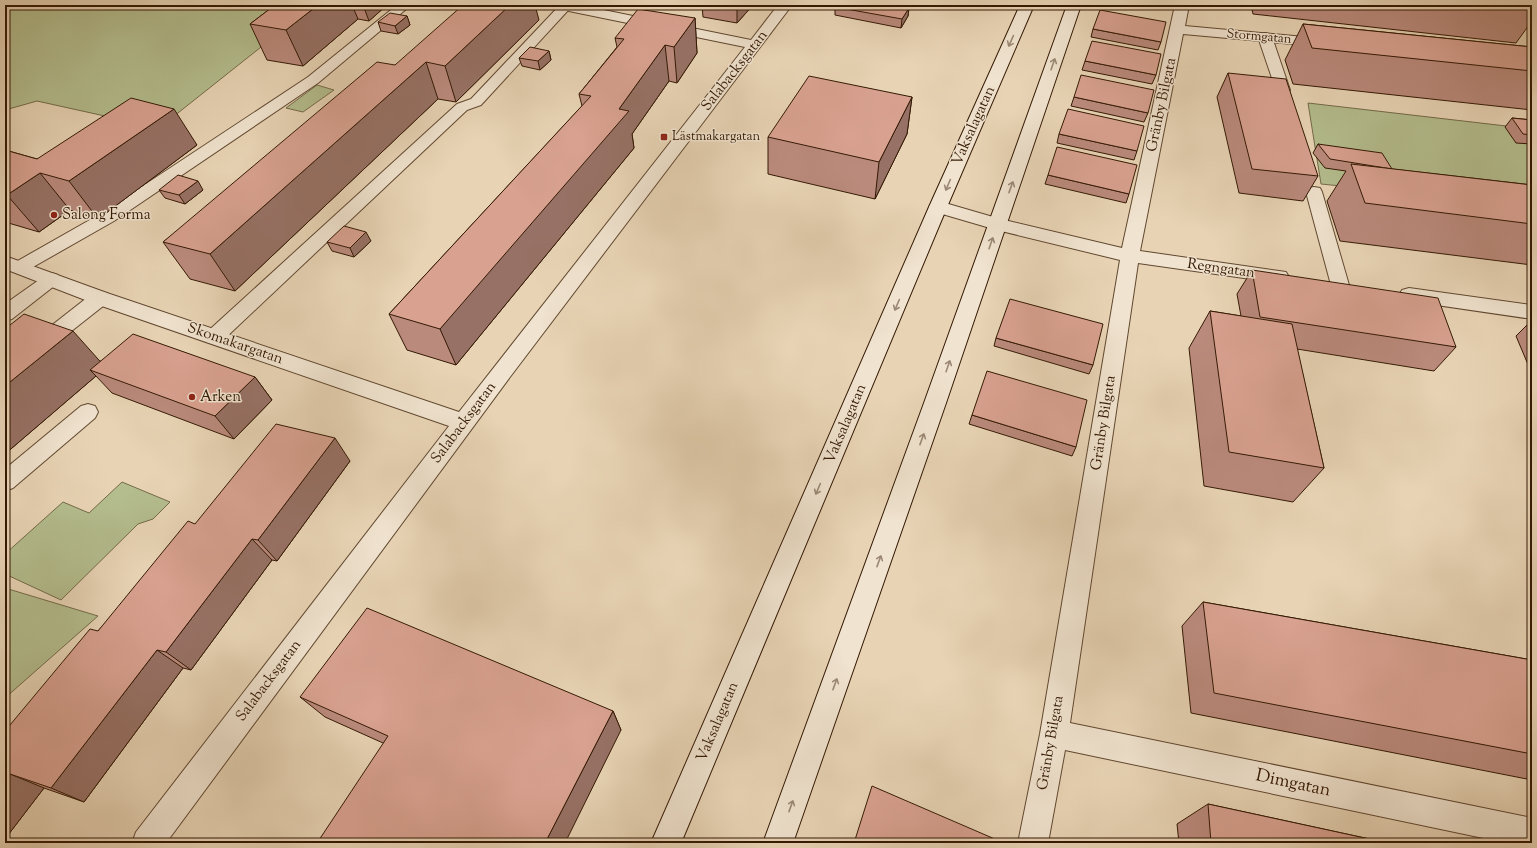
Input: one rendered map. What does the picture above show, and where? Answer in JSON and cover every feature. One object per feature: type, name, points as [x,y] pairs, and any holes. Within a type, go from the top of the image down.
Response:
[{"type":"street","name":"Salabacksgatan","points":[[146,843],[508,365],[785,5]]},
{"type":"street","name":"Vaksalagatan","points":[[666,843],[938,207],[1027,5]]},
{"type":"street","points":[[778,843],[1074,5]]},
{"type":"street","name":"Gränby Bilgata","points":[[1033,843],[1054,734],[1130,256],[1182,5]]},
{"type":"street","points":[[573,6],[754,45]]},
{"type":"street","name":"Stormgatan","points":[[1178,29],[1342,45]]},
{"type":"street","name":"Regngatan","points":[[938,207],[997,224],[1130,256],[1294,279]]},
{"type":"street","name":"Skomakargatan","points":[[12,265],[100,298],[465,423]]},
{"type":"street","points":[[1394,293],[1532,312]]},
{"type":"street","name":"Dimgatan","points":[[1054,734],[1532,833]]},
{"type":"lane","points":[[12,265],[108,217],[313,80],[405,5]]},
{"type":"lane","points":[[214,337],[462,108],[476,102],[573,6]]},
{"type":"lane","points":[[1265,37],[1282,90]]},
{"type":"lane","points":[[1314,192],[1340,285]]},
{"type":"lane","points":[[5,314],[52,279]]},
{"type":"lane","points":[[5,373],[100,298]]},
{"type":"lane","points":[[5,482],[88,412]]},
{"type":"green space","points":[[5,5],[314,5],[159,128],[37,101],[5,110]]},
{"type":"green space","points":[[317,85],[334,90],[303,112],[286,108]]},
{"type":"green space","points":[[1308,103],[1532,129],[1532,205],[1321,184]]},
{"type":"green space","points":[[122,482],[170,502],[153,519],[138,524],[61,600],[5,574],[5,554],[63,502],[89,513]]},
{"type":"green space","points":[[5,588],[98,616],[5,698]]},
{"type":"building","points":[[275,5],[318,5],[286,30],[250,24]]},
{"type":"building","points":[[463,5],[510,5],[445,66],[426,62],[210,254],[163,242],[377,62],[395,65]]},
{"type":"building","points":[[837,5],[893,5],[909,8],[902,19],[835,7]]},
{"type":"building","points":[[638,9],[695,18],[674,47],[665,45],[619,109],[629,111],[440,329],[389,314],[591,96],[579,94],[624,39],[615,38]]},
{"type":"building","points":[[1100,10],[1166,22],[1161,42],[1093,29]]},
{"type":"building","points":[[390,13],[407,16],[395,26],[378,22]]},
{"type":"building","points":[[1303,24],[1532,47],[1532,71],[1312,48]]},
{"type":"building","points":[[1092,41],[1161,54],[1156,75],[1085,61]]},
{"type":"building","points":[[530,47],[549,51],[538,61],[519,58]]},
{"type":"building","points":[[1228,73],[1286,79],[1318,176],[1252,169]]},
{"type":"building","points":[[1081,75],[1154,90],[1148,113],[1074,97]]},
{"type":"building","points":[[809,76],[912,97],[879,162],[768,137]]},
{"type":"building","points":[[131,98],[174,109],[69,181],[40,173],[7,195],[5,194],[5,150],[37,159]]},
{"type":"building","points":[[1068,109],[1144,126],[1137,151],[1059,134]]},
{"type":"building","points":[[1512,118],[1532,120],[1532,135],[1523,134]]},
{"type":"building","points":[[1318,144],[1382,153],[1392,169],[1330,159]]},
{"type":"building","points":[[1057,147],[1137,165],[1129,194],[1048,175]]},
{"type":"building","points":[[1351,164],[1532,185],[1532,224],[1365,203]]},
{"type":"building","points":[[178,175],[198,181],[179,195],[159,190]]},
{"type":"building","points":[[344,226],[366,232],[350,248],[327,242]]},
{"type":"building","points":[[1252,270],[1438,298],[1456,347],[1260,317]]},
{"type":"building","points":[[1010,299],[1103,324],[1093,365],[996,338]]},
{"type":"building","points":[[1210,311],[1292,324],[1324,468],[1229,452]]},
{"type":"building","points":[[24,314],[73,331],[5,386],[5,329]]},
{"type":"building","points":[[133,334],[255,377],[215,416],[90,370]]},
{"type":"building","points":[[987,371],[1087,400],[1076,447],[972,415]]},
{"type":"building","points":[[276,424],[335,438],[258,540],[252,539],[166,652],[157,650],[51,788],[10,774],[5,780],[5,731],[90,629],[98,631],[188,521],[195,524]]},
{"type":"building","points":[[1203,602],[1532,660],[1532,754],[1214,693]]},
{"type":"building","points":[[367,608],[613,711],[545,843],[317,843],[388,736],[300,697]]},
{"type":"building","points":[[872,786],[1004,843],[854,843]]},
{"type":"building","points":[[1208,804],[1388,843],[1211,843]]},
{"type":"place","name":"Lästmakargatan","points":[[664,137]]},
{"type":"place","name":"Salong Forma","points":[[54,215]]},
{"type":"place","name":"Arken","points":[[192,397]]}]
